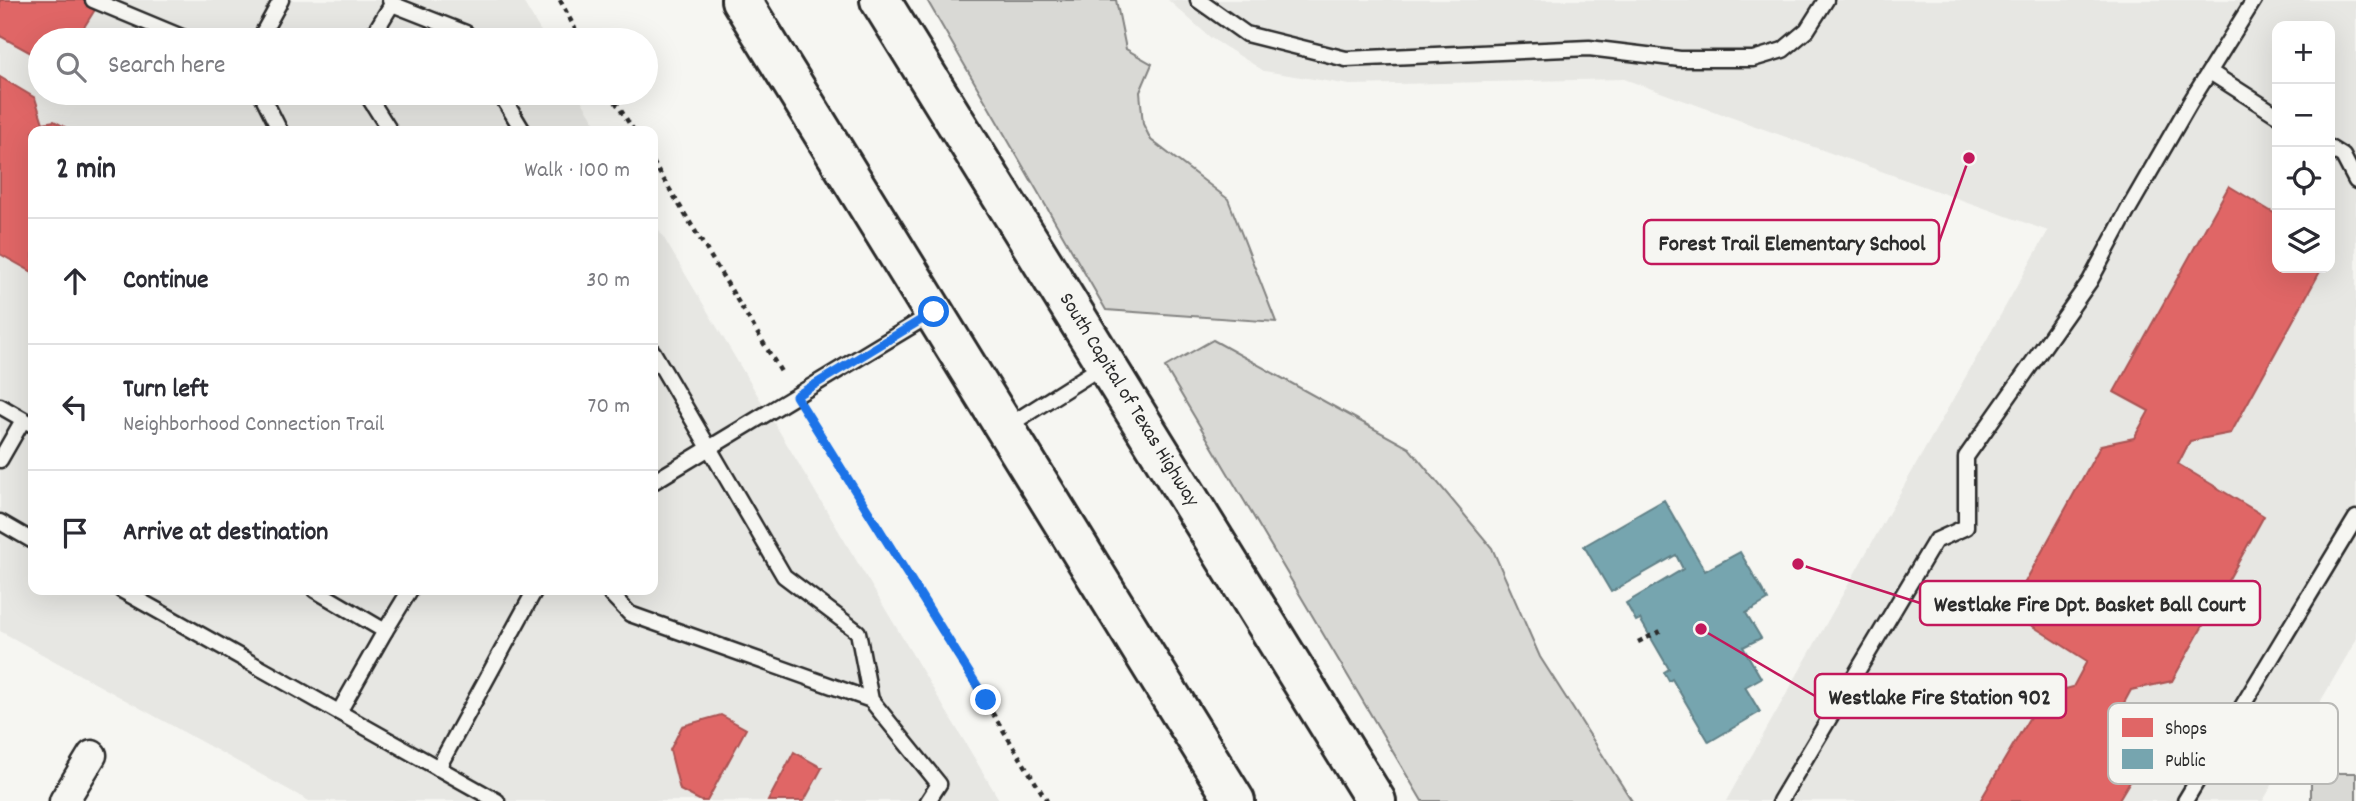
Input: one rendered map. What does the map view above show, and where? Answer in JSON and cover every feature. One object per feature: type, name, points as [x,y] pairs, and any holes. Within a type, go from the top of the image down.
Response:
[{"type":"highway","points":[[741,0],[1235,801]]},
{"type":"highway","name":"South Capital of Texas Highway","points":[[880,0],[1376,801]]},
{"type":"street","points":[[64,801],[92,755]]},
{"type":"lane","points":[[93,0],[161,28]]},
{"type":"lane","points":[[266,28],[281,0]]},
{"type":"lane","points":[[1198,0],[1246,34],[1346,59],[1589,48],[1680,59],[1753,59],[1783,50],[1807,30],[1826,0]]},
{"type":"lane","points":[[1780,801],[1935,541],[1966,527],[1966,457],[2090,281],[2128,210],[2254,0]]},
{"type":"lane","points":[[377,28],[391,2],[454,28]]},
{"type":"lane","points":[[2210,72],[2272,111]]},
{"type":"lane","points":[[267,105],[278,126]]},
{"type":"lane","points":[[374,105],[387,126]]},
{"type":"lane","points":[[507,105],[520,126]]},
{"type":"lane","points":[[2335,151],[2343,156],[2356,181]]},
{"type":"lane","points":[[658,479],[934,312]]},
{"type":"lane","points":[[658,361],[785,576],[858,632],[871,700],[939,784],[928,801]]},
{"type":"lane","points":[[1004,428],[1106,364]]},
{"type":"lane","points":[[0,406],[28,423],[0,460]]},
{"type":"lane","points":[[2244,703],[2356,518]]},
{"type":"lane","points":[[0,522],[28,538]]},
{"type":"lane","points":[[130,595],[497,801]]},
{"type":"lane","points":[[324,595],[385,631]]},
{"type":"lane","points":[[339,712],[407,595]]},
{"type":"lane","points":[[438,768],[533,595]]},
{"type":"lane","points":[[612,595],[630,614],[871,700]]},
{"type":"lane","points":[[2185,801],[2195,784]]},
{"type":"path","points":[[560,0],[575,28]]},
{"type":"path","points":[[618,105],[631,126]]},
{"type":"path","points":[[658,170],[1047,801]]},
{"type":"path","points":[[1638,642],[1661,631]]},
{"type":"shaded area","points":[[0,0],[522,0],[539,28],[28,28],[28,105],[584,105],[597,126],[28,126],[28,595],[658,595],[658,228],[1000,801],[309,801],[0,631]]},
{"type":"shaded area","points":[[927,0],[1116,0],[1126,49],[1152,64],[1140,92],[1143,124],[1151,140],[1228,199],[1276,322],[1106,310]]},
{"type":"shaded area","points":[[1168,0],[2356,0],[2356,640],[2320,703],[2108,703],[2108,784],[2273,784],[2263,801],[1726,801],[2048,231],[1624,79],[1350,85],[1264,71],[1211,38]]},
{"type":"shaded area","points":[[1213,340],[1409,448],[1492,548],[1540,657],[1632,801],[1422,801],[1165,367]]},
{"type":"shaded area","points":[[2338,773],[2356,773],[2356,801],[2311,801],[2311,784],[2338,784]]},
{"type":"building: Shops","points":[[0,0],[101,0],[84,28],[28,28],[28,51],[0,36]]},
{"type":"building: Shops","points":[[0,77],[28,94],[28,105],[37,105],[43,123],[54,121],[63,126],[28,126],[28,270],[0,254]]},
{"type":"building: Shops","points":[[2229,186],[2272,212],[2272,273],[2319,273],[2231,433],[2190,441],[2178,464],[2264,516],[2172,681],[2131,690],[2124,703],[2108,703],[2108,784],[2128,784],[2118,801],[1980,801],[2043,695],[2073,687],[2087,661],[2009,611],[2101,445],[2134,438],[2149,411],[2114,392]]},
{"type":"building: Shops","points":[[721,715],[746,729],[707,801],[701,801],[680,790],[670,750],[682,726]]},
{"type":"building: Shops","points":[[794,752],[822,768],[804,801],[768,801]]},
{"type":"building: Public","points":[[1664,500],[1705,571],[1740,552],[1768,600],[1746,613],[1761,638],[1743,647],[1761,678],[1745,687],[1760,712],[1709,742],[1672,679],[1669,681],[1664,672],[1669,669],[1640,619],[1636,621],[1626,603],[1683,569],[1676,555],[1611,592],[1584,546]]},
{"type":"place","name":"Forest Trail Elementary School","points":[[1969,158]]},
{"type":"place","name":"Westlake Fire Dpt. Basket Ball Court","points":[[1798,564]]},
{"type":"place","name":"Westlake Fire Station 902","points":[[1701,629]]},
{"type":"route","points":[[934,312],[796,396],[986,700]]}]
